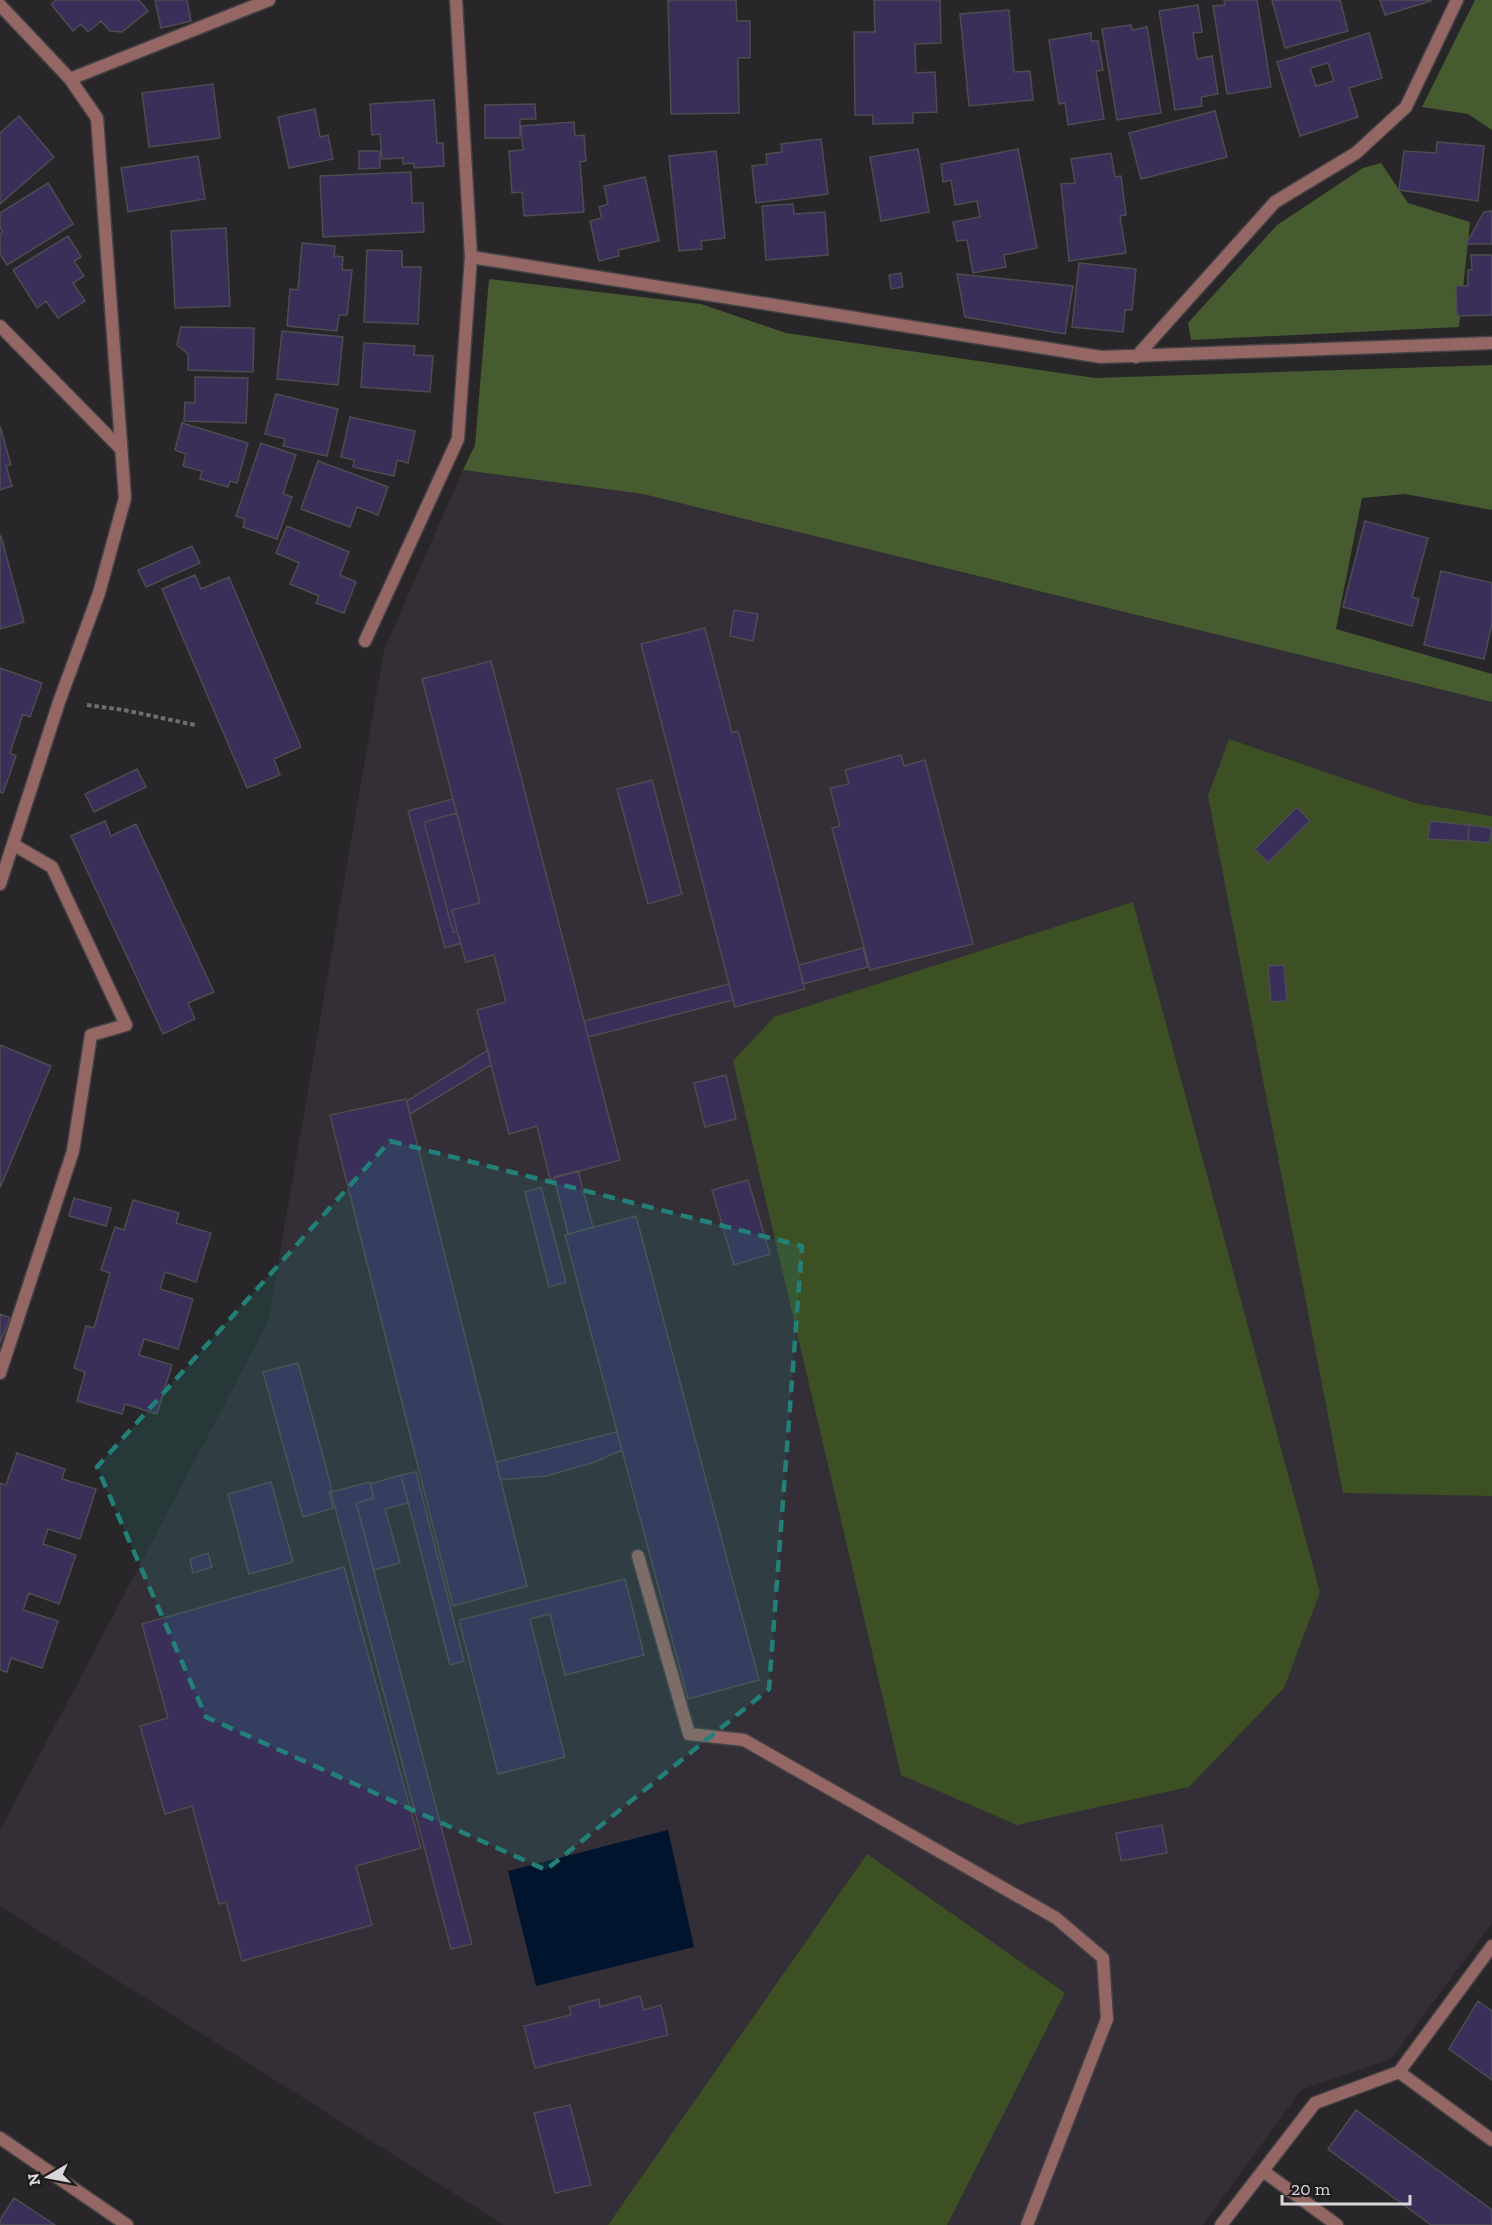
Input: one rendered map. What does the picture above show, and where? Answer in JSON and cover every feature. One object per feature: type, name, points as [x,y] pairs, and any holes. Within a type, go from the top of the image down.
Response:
[{"type":"street","points":[[70,80],[269,0]]},
{"type":"street","points":[[365,641],[458,439],[471,257],[456,0]]},
{"type":"street","points":[[1136,357],[1275,202],[1356,153],[1406,107],[1457,0]]},
{"type":"street","points":[[0,5],[70,80],[97,118],[125,498],[99,593],[59,702],[0,884]]},
{"type":"street","points":[[471,257],[1101,357],[1492,343]]},
{"type":"street","points":[[0,326],[120,448]]},
{"type":"street","points":[[0,1372],[73,1151],[91,1035],[126,1025],[52,867],[14,845]]},
{"type":"street","points":[[638,1556],[689,1734],[744,1740],[1056,1918],[1103,1958],[1107,2019],[1027,2225]]},
{"type":"street","points":[[1221,2225],[1315,2103],[1399,2072],[1492,1946]]},
{"type":"street","points":[[1399,2072],[1492,2140]]},
{"type":"street","points":[[0,2138],[127,2225]]},
{"type":"street","points":[[1263,2171],[1337,2225]]},
{"type":"path","points":[[59,702],[124,710],[195,725]]},
{"type":"highlighted area","points":[[390,1141],[802,1246],[769,1689],[546,1870],[206,1717],[97,1467]]},
{"type":"shaded area","points":[[463,470],[643,494],[1492,702],[1492,1923],[1391,2059],[1301,2090],[1203,2225],[504,2225],[0,1906],[0,1830],[268,1322],[384,650]]},
{"type":"green space","points":[[1475,0],[1492,0],[1492,130],[1468,114],[1422,107]]},
{"type":"green space","points":[[1381,163],[1408,203],[1470,222],[1459,327],[1191,340],[1188,323],[1277,225],[1363,168]]},
{"type":"green space","points":[[489,279],[701,304],[786,333],[1095,378],[1492,365],[1492,510],[1405,494],[1362,498],[1336,629],[1492,674],[1492,702],[643,494],[463,470],[475,445]]},
{"type":"green space","points":[[1229,739],[1415,803],[1492,816],[1492,1496],[1343,1493],[1208,796]]},
{"type":"green space","points":[[1133,902],[1320,1592],[1284,1688],[1189,1787],[1017,1825],[901,1775],[733,1061],[774,1017]]},
{"type":"green space","points":[[867,1854],[1065,1993],[947,2225],[608,2225]]},
{"type":"water","points":[[668,1830],[694,1947],[536,1986],[508,1871]]},
{"type":"building","points":[[56,0],[139,0],[148,11],[122,32],[110,31],[101,21],[88,32],[81,24],[73,31],[51,4]]},
{"type":"building","points":[[155,0],[187,0],[191,21],[161,28]]},
{"type":"building","points":[[668,0],[736,0],[737,21],[750,21],[750,58],[738,58],[739,113],[671,114]]},
{"type":"building","points":[[874,0],[940,0],[941,43],[915,44],[916,73],[935,72],[937,112],[913,113],[913,123],[873,124],[873,115],[855,115],[854,32],[875,32]]},
{"type":"building","points":[[1224,0],[1257,0],[1271,87],[1227,94],[1213,6],[1225,5]]},
{"type":"building","points":[[1272,0],[1340,0],[1348,31],[1285,48]]},
{"type":"building","points":[[1380,0],[1431,0],[1431,1],[1385,15]]},
{"type":"building","points":[[1198,5],[1202,32],[1193,33],[1197,59],[1212,56],[1218,94],[1201,97],[1202,106],[1175,110],[1159,11]]},
{"type":"building","points":[[1009,10],[1014,72],[1030,71],[1033,100],[969,106],[960,14]]},
{"type":"building","points":[[1131,25],[1132,30],[1147,27],[1161,113],[1117,120],[1102,29]]},
{"type":"building","points":[[1091,33],[1091,41],[1098,41],[1103,70],[1096,71],[1104,119],[1068,125],[1065,103],[1059,104],[1049,40]]},
{"type":"building","points":[[1369,33],[1382,78],[1349,88],[1358,117],[1300,136],[1277,62]],"holes":[[[1328,63],[1334,81],[1316,86],[1310,68]]]},
{"type":"building","points":[[213,84],[220,138],[149,147],[142,93]]},
{"type":"building","points":[[434,100],[437,143],[443,143],[444,166],[414,168],[414,163],[403,164],[403,158],[382,159],[380,134],[372,135],[370,104]]},
{"type":"building","points":[[535,104],[536,119],[520,119],[520,138],[485,138],[485,105]]},
{"type":"building","points":[[315,109],[320,137],[328,135],[333,159],[289,168],[278,117]]},
{"type":"building","points":[[1215,111],[1227,157],[1141,179],[1129,133]]},
{"type":"building","points":[[19,116],[54,157],[0,204],[0,133]]},
{"type":"building","points":[[574,122],[575,136],[584,135],[586,161],[580,162],[584,212],[524,216],[522,192],[512,193],[509,151],[523,150],[521,126]]},
{"type":"building","points":[[821,139],[828,194],[756,203],[752,166],[767,164],[766,154],[782,152],[781,144]]},
{"type":"building","points":[[1437,142],[1484,146],[1478,201],[1399,190],[1404,151],[1436,153]]},
{"type":"building","points":[[918,149],[929,212],[881,221],[870,157]]},
{"type":"building","points":[[1018,149],[1037,248],[1004,255],[1006,267],[973,273],[967,240],[957,241],[953,222],[980,217],[977,201],[955,205],[951,180],[943,182],[941,164]]},
{"type":"building","points":[[359,151],[380,151],[380,168],[359,169]]},
{"type":"building","points":[[716,151],[725,238],[701,241],[702,249],[679,251],[669,156]]},
{"type":"building","points":[[1111,153],[1115,177],[1121,176],[1126,215],[1120,216],[1126,253],[1069,261],[1061,184],[1075,183],[1071,159]]},
{"type":"building","points":[[198,156],[205,199],[128,212],[121,168]]},
{"type":"building","points":[[411,172],[412,203],[423,203],[424,232],[323,237],[320,176]]},
{"type":"building","points":[[645,177],[659,241],[618,250],[619,256],[599,261],[590,221],[602,218],[599,207],[608,204],[604,186]]},
{"type":"building","points":[[48,183],[73,224],[7,265],[0,254],[0,234],[3,232],[0,227],[0,213]]},
{"type":"building","points":[[793,204],[794,214],[825,212],[828,255],[766,260],[762,206]]},
{"type":"building","points":[[1492,211],[1492,244],[1466,244],[1484,212]]},
{"type":"building","points":[[226,228],[230,306],[175,308],[171,231]]},
{"type":"building","points":[[68,236],[81,257],[74,261],[84,276],[73,283],[85,301],[58,318],[46,301],[37,308],[13,270]]},
{"type":"building","points":[[302,243],[335,246],[334,256],[343,257],[342,270],[352,270],[347,315],[339,315],[337,331],[287,326],[290,289],[298,290]]},
{"type":"building","points":[[367,250],[402,251],[402,267],[421,267],[418,324],[364,322]]},
{"type":"building","points":[[1471,255],[1492,255],[1492,315],[1457,316],[1456,286],[1468,286],[1468,270],[1472,270]]},
{"type":"building","points":[[1079,263],[1136,269],[1132,310],[1125,310],[1123,332],[1072,327]]},
{"type":"building","points":[[901,273],[903,287],[891,289],[889,275]]},
{"type":"building","points":[[957,274],[1073,286],[1065,334],[965,317]]},
{"type":"building","points":[[181,327],[254,328],[253,372],[188,370],[188,354],[177,345]]},
{"type":"building","points":[[282,331],[343,337],[338,385],[277,379]]},
{"type":"building","points":[[364,343],[415,346],[414,355],[433,356],[430,392],[361,387]]},
{"type":"building","points":[[195,377],[248,378],[246,423],[184,421],[185,402],[195,403]]},
{"type":"building","points":[[276,394],[338,409],[327,456],[283,446],[285,439],[265,434]]},
{"type":"building","points":[[350,417],[415,431],[408,463],[397,460],[394,476],[353,467],[354,460],[341,457]]},
{"type":"building","points":[[182,423],[248,443],[237,483],[230,481],[228,487],[200,479],[202,471],[183,466],[186,454],[175,450]]},
{"type":"building","points":[[0,426],[11,465],[6,466],[12,486],[0,490]]},
{"type":"building","points":[[261,443],[296,455],[283,494],[292,497],[277,539],[243,527],[245,519],[236,516]]},
{"type":"building","points":[[318,461],[388,487],[378,515],[357,507],[350,527],[301,509]]},
{"type":"building","points":[[1365,521],[1428,538],[1412,597],[1419,599],[1412,626],[1343,607]]},
{"type":"building","points":[[287,526],[349,552],[340,575],[356,582],[344,613],[316,603],[319,596],[290,584],[299,563],[276,553]]},
{"type":"building","points":[[0,536],[24,622],[0,629]]},
{"type":"building","points":[[192,546],[200,563],[146,587],[138,570]]},
{"type":"building","points":[[1441,571],[1492,583],[1492,624],[1484,659],[1424,645]]},
{"type":"building","points":[[195,575],[201,589],[229,577],[301,747],[274,759],[280,775],[247,788],[162,589]]},
{"type":"building","points":[[734,610],[758,614],[753,641],[730,636]]},
{"type":"building","points":[[705,628],[732,733],[738,731],[805,989],[735,1007],[641,644]]},
{"type":"building","points":[[491,661],[620,1160],[550,1179],[537,1126],[509,1134],[491,1065],[477,1010],[506,1002],[494,955],[466,962],[457,931],[452,910],[480,903],[422,679]]},
{"type":"building","points":[[0,668],[42,683],[30,717],[23,714],[10,753],[16,756],[3,793],[0,792]]},
{"type":"building","points":[[901,755],[904,766],[925,760],[973,944],[870,970],[832,828],[840,826],[830,788],[849,784],[845,770]]},
{"type":"building","points":[[137,769],[146,787],[94,812],[85,794]]},
{"type":"building","points":[[652,780],[682,894],[648,904],[617,789]]},
{"type":"building","points":[[453,799],[457,813],[424,822],[453,932],[457,931],[461,943],[445,948],[408,811]]},
{"type":"building","points":[[1297,807],[1310,821],[1268,863],[1255,849]]},
{"type":"building","points":[[457,813],[480,903],[452,910],[457,931],[453,932],[424,822]]},
{"type":"building","points":[[105,821],[111,836],[136,824],[214,992],[188,1003],[195,1019],[163,1034],[71,836]]},
{"type":"building","points":[[1430,821],[1469,825],[1468,841],[1428,839]]},
{"type":"building","points":[[1469,825],[1492,828],[1490,843],[1468,841]]},
{"type":"building","points":[[863,948],[868,967],[803,984],[799,965]]},
{"type":"building","points":[[1284,965],[1287,1001],[1271,1002],[1268,966]]},
{"type":"building","points":[[729,984],[733,1000],[588,1037],[584,1021]]},
{"type":"building","points":[[0,1045],[51,1066],[0,1188]]},
{"type":"building","points":[[488,1050],[491,1065],[410,1114],[407,1101]]},
{"type":"building","points":[[726,1075],[736,1119],[705,1127],[694,1083]]},
{"type":"building","points":[[406,1099],[527,1586],[453,1606],[330,1115]]},
{"type":"building","points":[[578,1171],[593,1227],[568,1234],[554,1177]]},
{"type":"building","points":[[748,1180],[770,1254],[734,1265],[712,1190]]},
{"type":"building","points":[[541,1187],[566,1282],[549,1287],[525,1192]]},
{"type":"building","points":[[74,1198],[111,1208],[106,1226],[69,1216]]},
{"type":"building","points":[[133,1200],[179,1213],[176,1223],[211,1233],[196,1282],[165,1272],[160,1289],[193,1299],[178,1349],[144,1339],[139,1355],[172,1365],[157,1414],[125,1404],[122,1414],[77,1401],[85,1372],[74,1368],[86,1326],[94,1328],[110,1273],[101,1270],[115,1227],[124,1230]]},
{"type":"building","points":[[636,1216],[759,1680],[688,1699],[565,1235]]},
{"type":"building","points":[[0,1314],[10,1318],[0,1343]]},
{"type":"building","points":[[298,1363],[332,1490],[329,1492],[333,1508],[303,1517],[263,1372]]},
{"type":"building","points":[[617,1432],[622,1450],[595,1462],[546,1476],[500,1480],[496,1462]]},
{"type":"building","points":[[17,1453],[65,1469],[62,1479],[96,1489],[80,1539],[48,1529],[43,1544],[76,1555],[59,1604],[29,1593],[23,1610],[58,1621],[42,1668],[11,1658],[7,1672],[0,1670],[0,1483],[6,1485]]},
{"type":"building","points":[[416,1472],[464,1661],[450,1665],[401,1475]]},
{"type":"building","points":[[401,1475],[408,1503],[385,1509],[400,1563],[374,1570],[356,1503],[374,1498],[370,1484]]},
{"type":"building","points":[[271,1482],[293,1562],[249,1574],[228,1494]]},
{"type":"building","points":[[370,1482],[374,1498],[356,1503],[472,1944],[451,1949],[331,1492]]},
{"type":"building","points":[[208,1553],[212,1567],[193,1573],[190,1559]]},
{"type":"building","points":[[344,1567],[421,1848],[356,1866],[372,1925],[242,1961],[226,1902],[219,1904],[192,1806],[165,1814],[140,1726],[168,1718],[142,1624]]},
{"type":"building","points":[[625,1579],[644,1655],[565,1675],[550,1614],[530,1619],[565,1757],[498,1774],[459,1620]]},
{"type":"building","points":[[1162,1825],[1167,1853],[1121,1861],[1116,1833]]},
{"type":"building","points":[[640,1996],[644,2010],[661,2005],[668,2035],[535,2068],[524,2026],[571,2015],[569,2007],[599,1999],[600,2007]]},
{"type":"building","points":[[1478,2001],[1492,2011],[1492,2080],[1449,2049]]},
{"type":"building","points":[[570,2105],[591,2185],[555,2193],[534,2113]]},
{"type":"building","points":[[1356,2110],[1492,2210],[1492,2225],[1431,2225],[1328,2149]]},
{"type":"building","points":[[14,2198],[55,2225],[0,2225],[0,2220]]}]
